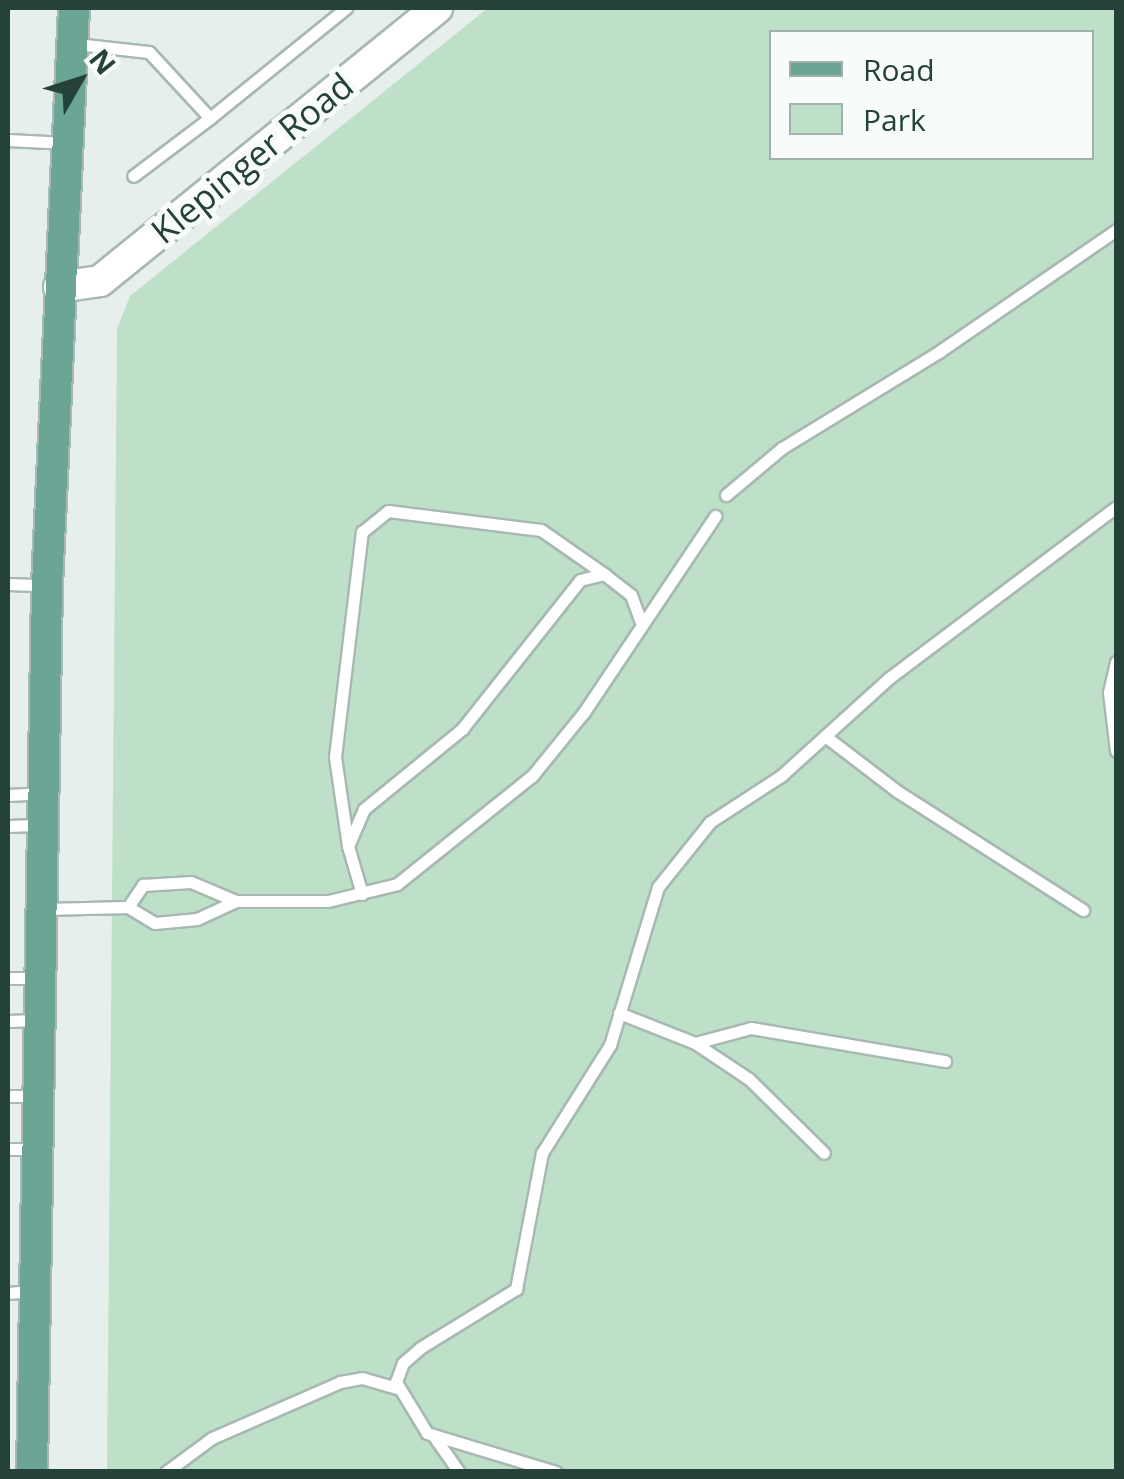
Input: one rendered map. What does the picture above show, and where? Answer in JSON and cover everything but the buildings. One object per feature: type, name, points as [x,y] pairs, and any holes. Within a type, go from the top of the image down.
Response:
[{"type":"main road","points":[[32,1472],[32,1369],[20,1292],[22,978],[40,909],[47,585],[74,8]]},
{"type":"main road","points":[[8,1409],[32,1369]]},
{"type":"street","name":"Klepinger Road","points":[[59,287],[100,282],[436,8]]},
{"type":"lane","points":[[134,176],[346,8]]},
{"type":"lane","points":[[72,44],[149,52],[210,118]]},
{"type":"lane","points":[[8,140],[67,144]]},
{"type":"lane","points":[[726,495],[782,448],[940,351],[1116,230]]},
{"type":"lane","points":[[397,1388],[398,1370],[420,1348],[516,1288],[542,1153],[610,1045],[658,887],[678,856],[710,822],[782,775],[889,678],[1116,507]]},
{"type":"lane","points":[[362,894],[348,846],[335,757],[362,532],[388,511],[541,530],[631,595],[640,620]]},
{"type":"lane","points":[[128,907],[143,885],[191,882],[236,901],[328,901],[397,884],[532,776],[584,712],[640,620],[715,516]]},
{"type":"lane","points":[[348,846],[364,810],[462,729],[580,580],[604,574]]},
{"type":"lane","points":[[8,584],[47,585]]},
{"type":"lane","points":[[1116,662],[1108,692],[1116,751]]},
{"type":"lane","points":[[825,736],[897,791],[1083,910]]},
{"type":"lane","points":[[8,795],[42,793]]},
{"type":"lane","points":[[8,826],[42,825]]},
{"type":"lane","points":[[40,909],[128,907],[155,923],[196,918],[236,901]]},
{"type":"lane","points":[[619,1013],[695,1043],[749,1078],[824,1153]]},
{"type":"lane","points":[[695,1043],[751,1028],[946,1061]]},
{"type":"lane","points":[[166,1472],[212,1438],[340,1382],[362,1378],[397,1388],[459,1472]]},
{"type":"lane","points":[[432,1435],[556,1472]]},
{"type":"green space","points":[[488,8],[1116,8],[1116,1471],[107,1472],[117,329],[130,296]]}]
